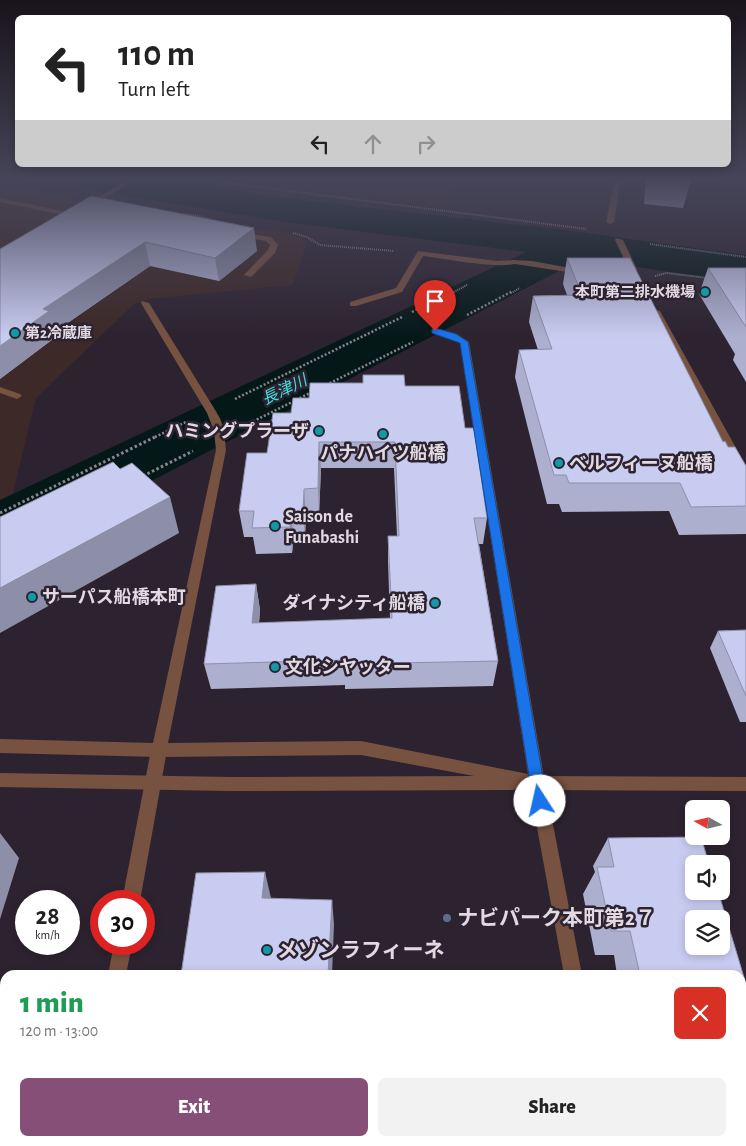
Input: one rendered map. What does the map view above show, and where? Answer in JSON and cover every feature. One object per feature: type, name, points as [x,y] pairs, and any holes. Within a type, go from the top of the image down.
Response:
[{"type":"street","points":[[228,233],[268,239],[274,245],[272,251],[248,275]]},
{"type":"street","points":[[619,240],[638,279]]},
{"type":"street","points":[[353,304],[399,290],[421,253],[497,263],[518,262],[594,274]]},
{"type":"street","points":[[133,890],[159,750],[220,450],[219,434],[212,411],[145,303]]},
{"type":"street","points":[[652,305],[746,476]]},
{"type":"street","points":[[435,331],[454,336],[464,342],[537,784],[572,970]]},
{"type":"street","points":[[0,390],[17,396]]},
{"type":"street","points":[[0,746],[159,750],[360,748],[465,767],[537,784]]},
{"type":"street","points":[[0,780],[746,784]]},
{"type":"street","points":[[118,970],[121,955]]},
{"type":"path","points":[[619,240],[746,257]]},
{"type":"path","points":[[321,387],[435,331],[555,268]]},
{"type":"path","points":[[638,279],[667,273],[716,279]]},
{"type":"path","points":[[0,513],[468,285]]},
{"type":"path","points":[[142,477],[219,434],[312,392]]},
{"type":"shaded area","points":[[0,231],[277,231],[305,240],[306,245],[293,285],[150,299],[134,304],[36,398],[11,500],[0,505]]},
{"type":"building","points":[[30,231],[249,231],[215,258],[145,242],[43,309],[49,311],[0,346],[0,249]]},
{"type":"building","points":[[567,258],[630,258],[723,442],[725,441],[728,447],[735,447],[746,466],[746,506],[691,507],[680,483],[569,483],[566,475],[554,475],[519,350],[552,349],[533,296],[582,295]]},
{"type":"building","points":[[708,268],[746,268],[746,327]]},
{"type":"building","points":[[363,375],[404,375],[405,386],[459,386],[465,428],[474,428],[487,518],[474,518],[498,661],[344,664],[344,660],[204,664],[216,586],[256,584],[252,623],[392,618],[388,536],[399,536],[395,442],[319,442],[318,488],[304,489],[303,512],[291,512],[290,527],[252,528],[254,511],[239,511],[247,453],[267,453],[273,413],[291,413],[293,398],[309,398],[310,383],[363,383]]},
{"type":"building","points":[[113,462],[120,469],[132,463],[170,497],[0,588],[0,517]]},
{"type":"building","points":[[746,630],[746,696],[718,631]]},
{"type":"building","points":[[685,837],[685,845],[703,845],[706,855],[685,855],[685,900],[721,900],[724,910],[685,910],[685,955],[730,955],[730,931],[742,970],[639,970],[630,931],[611,931],[597,867],[614,867],[608,838]]},
{"type":"building","name":"メゾンラフィーネ","points":[[265,872],[262,898],[332,900],[328,970],[182,970],[196,873]]},
{"type":"waterway","points":[[466,231],[564,243]]},
{"type":"waterway","name":"長津川","points":[[0,529],[551,257],[564,243]]},
{"type":"waterway","points":[[564,243],[746,269]]},
{"type":"place","name":"本町第二排水機場","points":[[705,292]]},
{"type":"place","name":"第2冷蔵庫","points":[[15,333]]},
{"type":"place","name":"ハミングプラーザ","points":[[319,431]]},
{"type":"place","name":"パナハイツ船橋","points":[[383,434]]},
{"type":"place","name":"ベルフィーヌ船橋","points":[[559,463]]},
{"type":"place","name":"Saison de Funabashi","points":[[275,526]]},
{"type":"place","name":"サーパス船橋本町","points":[[32,597]]},
{"type":"place","name":"ダイナシティ船橋","points":[[435,603]]},
{"type":"place","name":"文化シヤッター","points":[[275,667]]},
{"type":"place","name":"ナビパーク本町第2７","points":[[447,918]]},
{"type":"place","name":"メゾンラフィーネ","points":[[267,950]]},
{"type":"route","points":[[435,331],[454,336],[464,342],[540,801]]}]
